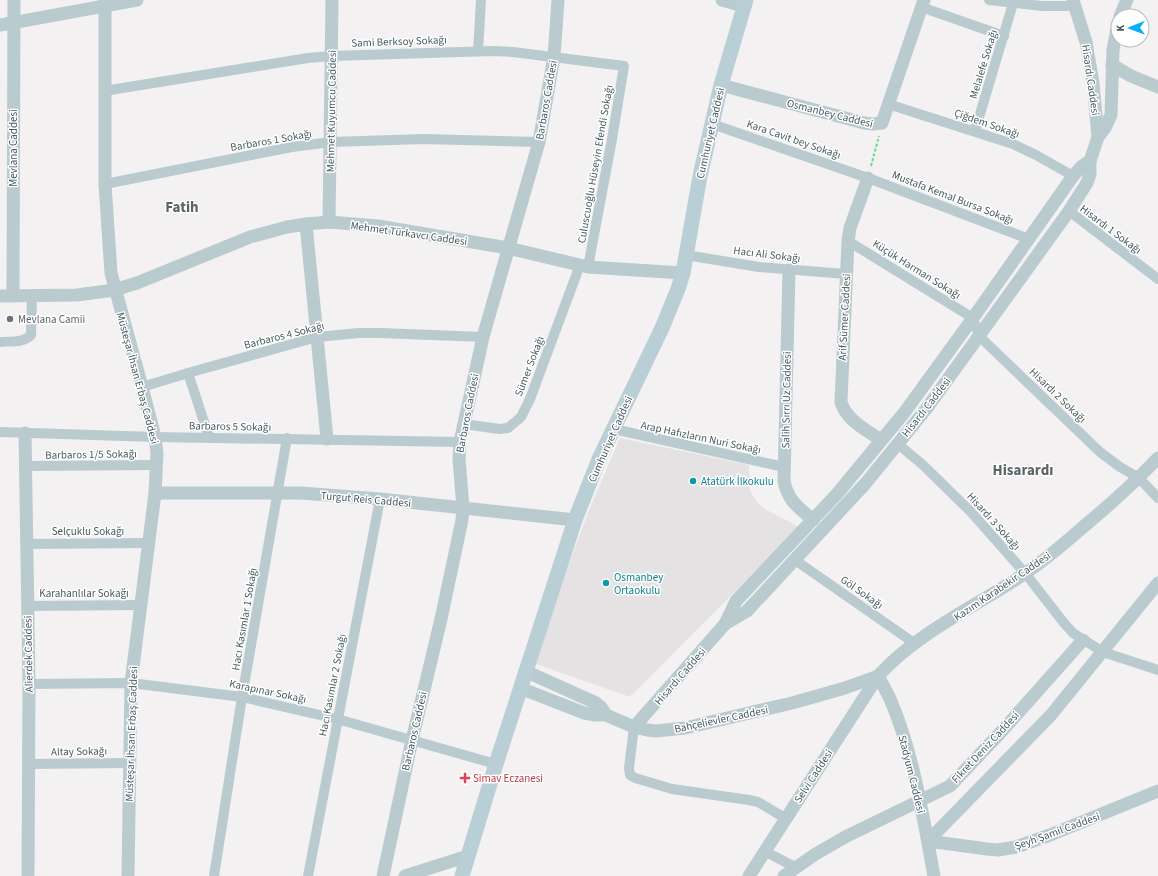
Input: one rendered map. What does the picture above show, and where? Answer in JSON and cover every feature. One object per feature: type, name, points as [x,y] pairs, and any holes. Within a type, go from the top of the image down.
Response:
[{"type":"main road","name":"Cumhuriyet Caddesi","points":[[462,876],[525,671],[575,520],[599,459],[662,328],[678,289],[683,273],[698,182],[721,85],[744,3]]},
{"type":"street","name":"Mevlana Caddesi","points":[[7,296],[14,0]]},
{"type":"street","points":[[0,25],[105,3],[137,0]]},
{"type":"street","name":"Mehmet Kuyumcu Caddesi","points":[[329,222],[332,0]]},
{"type":"street","points":[[478,51],[481,0]]},
{"type":"street","name":"Barbaros Caddesi","points":[[383,876],[462,520],[463,508],[459,466],[460,442],[482,337],[539,142],[554,57],[558,0]]},
{"type":"street","points":[[722,0],[744,3]]},
{"type":"street","points":[[989,0],[1042,6],[1074,3]]},
{"type":"street","points":[[1128,8],[1134,0]]},
{"type":"street","name":"Melalefe Sokağı","points":[[975,131],[1014,2]]},
{"type":"street","name":"Müsteşar İhsan Erbaş Caddesi","points":[[105,3],[104,184],[108,250],[114,290],[155,437],[157,465],[155,493],[131,683],[128,876]]},
{"type":"street","name":"Hisardı Caddesi","points":[[725,624],[747,611],[865,484],[898,444],[979,336],[1069,211],[1087,183],[1090,174],[1090,161],[1098,137],[1093,83],[1086,42],[1074,3]]},
{"type":"street","points":[[922,4],[1004,36]]},
{"type":"street","name":"Osmanbey Caddesi","points":[[721,85],[864,123],[882,123],[922,4]]},
{"type":"street","points":[[1098,137],[1106,128],[1111,115],[1113,48]]},
{"type":"street","name":"Sami Berksoy Sokağı","points":[[104,91],[284,61],[331,56],[478,51],[513,52],[624,66]]},
{"type":"street","points":[[1112,65],[1132,76],[1158,87]]},
{"type":"street","name":"Culuscuoğlu Hüseyin Efendi Sokağı","points":[[584,266],[612,139],[624,66]]},
{"type":"street","name":"Çiğdem Sokağı","points":[[888,104],[975,131],[1023,148],[1073,176]]},
{"type":"street","name":"Kara Cavit bey Sokağı","points":[[712,124],[868,178]]},
{"type":"street","name":"Barbaros 1 Sokağı","points":[[104,184],[292,147],[331,142],[424,139],[539,142]]},
{"type":"street","name":"Hisardı Caddesi","points":[[634,727],[725,624],[736,602],[837,494],[927,383],[1073,176],[1081,167],[1090,161]]},
{"type":"street","name":"Mustafa Kemal Bursa Sokağı","points":[[868,178],[1029,239]]},
{"type":"street","name":"Arif Sümer Caddesi","points":[[868,178],[850,228],[848,241],[841,402],[850,418],[881,440]]},
{"type":"street","name":"Hisardı 1 Sokağı","points":[[1069,211],[1158,280]]},
{"type":"street","name":"Mehmet Türkavcı Caddesi","points":[[7,296],[76,295],[114,290],[137,283],[250,237],[288,227],[329,222],[378,226],[508,248],[584,266],[683,273]]},
{"type":"street","points":[[306,224],[327,439]]},
{"type":"street","name":"Küçük Harman Sokağı","points":[[848,241],[973,318]]},
{"type":"street","name":"Hacı Ali Sokağı","points":[[686,255],[759,267],[846,274]]},
{"type":"street","name":"Sümer Sokağı","points":[[464,424],[499,429],[508,428],[521,417],[530,399],[584,266]]},
{"type":"street","name":"Salih Sırrı Uz Caddesi","points":[[789,270],[784,467],[785,486],[793,503],[813,520]]},
{"type":"street","points":[[0,342],[28,339],[31,335],[32,296]]},
{"type":"street","name":"Hisardı 2 Sokağı","points":[[973,318],[979,336],[1100,452],[1139,478],[1158,498]]},
{"type":"street","name":"Barbaros 4 Sokağı","points":[[142,387],[317,337],[359,333],[381,333],[482,337]]},
{"type":"street","points":[[188,373],[209,437]]},
{"type":"street","name":"Arap Hafızların Nuri Sokağı","points":[[614,429],[784,467]]},
{"type":"street","name":"Barbaros 5 Sokağı","points":[[0,432],[155,437],[460,442]]},
{"type":"street","name":"Alierdek Caddesi","points":[[25,433],[28,606],[28,876]]},
{"type":"street","name":"Hacı Kasımlar 1 Sokağı","points":[[214,876],[242,697],[287,438]]},
{"type":"street","name":"Hisardı 3 Sokağı","points":[[898,444],[923,465],[971,512],[1025,573],[1073,633],[1102,652],[1158,670]]},
{"type":"street","name":"Kazım Karabekir Caddesi","points":[[878,676],[891,662],[914,643],[1025,573],[1066,542],[1139,478],[1158,458]]},
{"type":"street","name":"Barbaros 1/5 Sokağı","points":[[26,466],[157,465]]},
{"type":"street","name":"Turgut Reis Caddesi","points":[[155,493],[278,492],[380,499],[575,520]]},
{"type":"street","name":"Hacı Kasımlar 2 Sokağı","points":[[308,876],[380,499]]},
{"type":"street","name":"Selçuklu Sokağı","points":[[27,544],[149,543]]},
{"type":"street","name":"Göl Sokağı","points":[[795,560],[914,643]]},
{"type":"street","points":[[928,840],[1051,715],[1158,583]]},
{"type":"street","name":"Karahanlılar Sokağı","points":[[28,606],[140,605]]},
{"type":"street","name":"Fikret Deniz Caddesi","points":[[784,876],[845,837],[950,786],[1002,731],[1083,640]]},
{"type":"street","points":[[525,671],[596,703],[601,707],[606,715]]},
{"type":"street","name":"Bahçelievler Caddesi","points":[[520,688],[584,713],[606,715],[634,727],[656,731],[685,728],[792,703],[845,688],[878,676]]},
{"type":"street","name":"Stadyum Caddesi","points":[[878,676],[890,700],[903,734],[920,801],[934,876]]},
{"type":"street","name":"Selvi Caddesi","points":[[749,876],[878,676]]},
{"type":"street","name":"Karapınar Sokağı","points":[[28,684],[131,683],[242,697],[337,719],[496,764]]},
{"type":"street","points":[[634,727],[628,768],[630,775],[635,778],[672,789],[758,802],[785,818]]},
{"type":"street","name":"Altay Sokağı","points":[[29,764],[130,763]]},
{"type":"street","name":"Şeyh Şamil Caddesi","points":[[928,840],[998,850],[1016,847],[1050,835],[1158,791]]},
{"type":"street","points":[[764,851],[796,868]]},
{"type":"street","points":[[405,876],[468,856]]},
{"type":"path","points":[[868,178],[882,123]]},
{"type":"shaded area","points":[[620,438],[749,465],[750,491],[757,502],[765,509],[799,527],[630,697],[536,664],[563,580],[589,510]]},
{"type":"place","name":"Mevlana Camii","points":[[10,319]]},
{"type":"place","name":"Atatürk İlkokulu","points":[[693,481]]},
{"type":"place","name":"Osmanbey Ortaokulu","points":[[606,583]]},
{"type":"place","name":"Simav Eczanesi","points":[[465,778]]},
{"type":"district","name":"Fatih","points":[[182,207]]},
{"type":"district","name":"Hisarardı","points":[[1023,470]]}]
